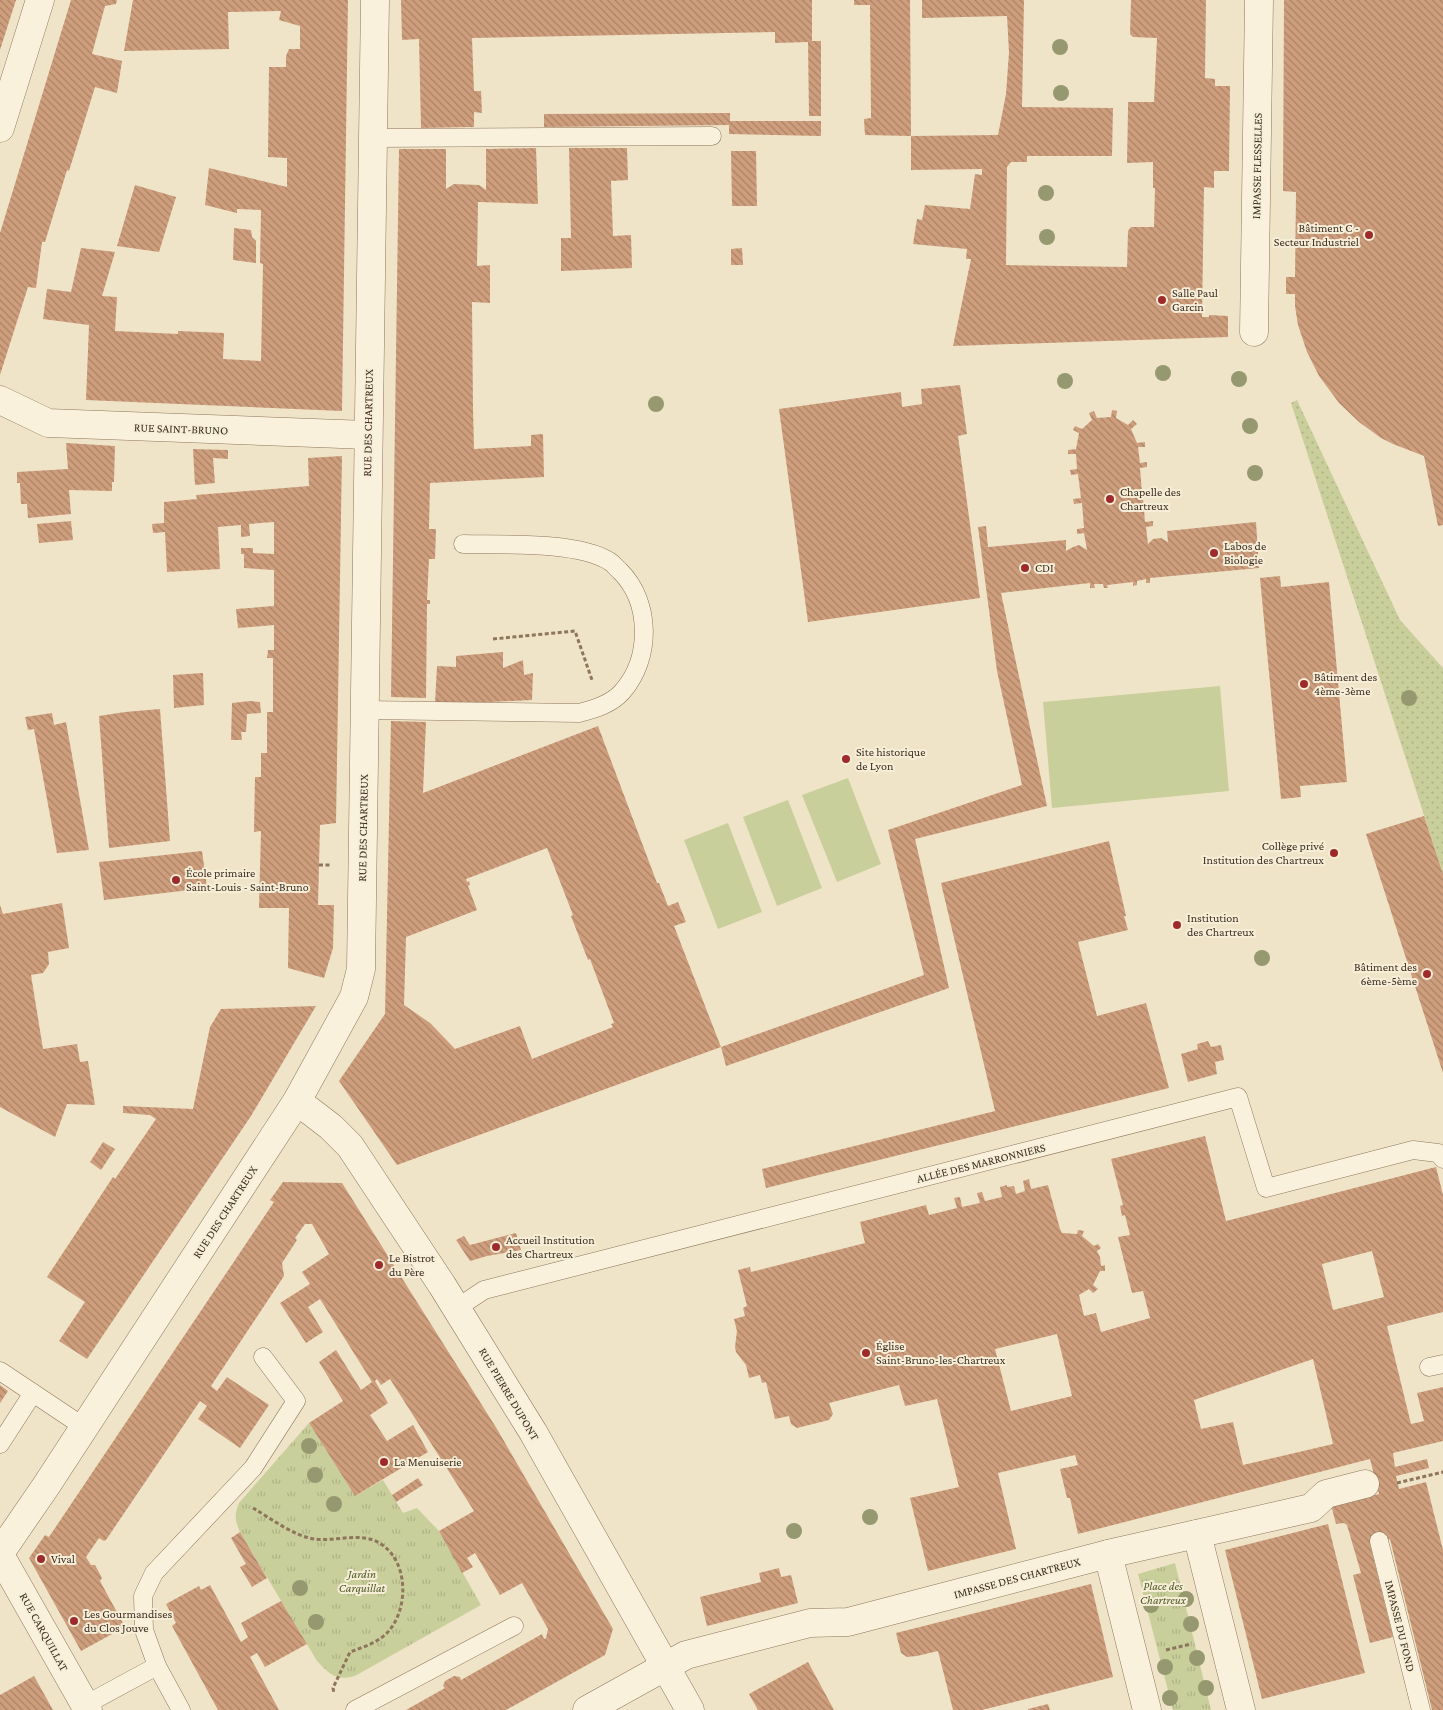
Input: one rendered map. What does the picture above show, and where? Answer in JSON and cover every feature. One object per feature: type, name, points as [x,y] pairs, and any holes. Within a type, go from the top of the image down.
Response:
[{"type":"street","points":[[0,128],[40,0]]},
{"type":"street","name":"RUE DES CHARTREUX","points":[[0,1554],[297,1101],[354,996],[361,969],[375,0]]},
{"type":"street","name":"IMPASSE FLESSELLES","points":[[1254,332],[1259,0]]},
{"type":"street","name":"RUE SAINT-BRUNO","points":[[0,400],[48,423],[368,435]]},
{"type":"street","name":"RUE PIERRE DUPONT","points":[[297,1101],[331,1127],[350,1146],[380,1188],[533,1432],[690,1710]]},
{"type":"street","name":"IMPASSE DES CHARTREUX","points":[[587,1710],[686,1655],[810,1623],[848,1622],[1108,1554],[1311,1508],[1326,1494],[1367,1490]]},
{"type":"street","points":[[1197,1534],[1241,1710]]},
{"type":"street","name":"RUE CARQUILLAT","points":[[0,1554],[86,1708]]},
{"type":"street","points":[[1108,1554],[1147,1710]]},
{"type":"lane","points":[[373,138],[712,136]]},
{"type":"lane","points":[[365,710],[579,713],[602,707],[622,692],[632,677],[640,658],[644,634],[643,612],[630,581],[609,561],[581,550],[537,546],[463,544]]},
{"type":"lane","name":"ALLÉE DES MARRONNIERS","points":[[457,1308],[484,1290],[1238,1097],[1266,1188],[1413,1150],[1438,1153],[1443,1159]]},
{"type":"lane","points":[[181,1710],[157,1666],[144,1630],[143,1596],[154,1573],[253,1468],[296,1401],[263,1358]]},
{"type":"lane","points":[[0,1371],[84,1427]]},
{"type":"lane","points":[[0,1444],[33,1393]]},
{"type":"lane","name":"IMPASSE DU FOND","points":[[1379,1541],[1421,1710]]},
{"type":"lane","points":[[355,1710],[514,1626]]},
{"type":"lane","points":[[86,1708],[157,1666]]},
{"type":"path","points":[[493,639],[575,631],[602,707]]},
{"type":"path","points":[[1398,1483],[1443,1472]]},
{"type":"path","points":[[228,1494],[287,1528],[312,1539],[366,1539],[381,1544],[390,1552],[397,1564],[402,1578],[404,1593],[401,1608],[395,1622],[387,1633],[372,1644],[350,1652],[334,1688],[335,1695]]},
{"type":"path","points":[[1164,1650],[1192,1643]]},
{"type":"green space","points":[[1297,400],[1400,620],[1443,668],[1443,874],[1291,403]]},
{"type":"green space","points":[[1220,686],[1229,791],[1052,808],[1043,702]]},
{"type":"green space","points":[[848,778],[881,864],[837,882],[802,795]]},
{"type":"green space","points":[[788,800],[822,888],[777,906],[743,817]]},
{"type":"green space","points":[[728,823],[762,912],[718,929],[684,840]]},
{"type":"green space","name":"Jardin Carquillat","points":[[309,1423],[355,1496],[383,1480],[403,1513],[417,1508],[439,1531],[481,1605],[355,1676],[343,1678],[334,1676],[317,1661],[240,1532],[236,1521],[236,1511],[239,1503]]},
{"type":"green space","name":"Place des Chartreux","points":[[1175,1563],[1211,1710],[1173,1710],[1138,1574]]},
{"type":"building","points":[[0,0],[16,0],[0,50]]},
{"type":"building","points":[[71,0],[117,0],[116,4],[105,6],[92,54],[122,61],[117,93],[95,87],[45,242],[42,242],[36,288],[28,287],[0,375],[0,233]]},
{"type":"building","points":[[133,0],[348,0],[342,411],[86,400],[89,325],[43,319],[47,289],[71,292],[81,248],[115,252],[102,296],[117,297],[115,331],[178,334],[178,331],[224,333],[223,359],[261,361],[263,264],[260,263],[261,210],[237,209],[237,213],[205,205],[209,168],[287,187],[287,158],[268,157],[269,67],[286,67],[286,56],[289,49],[300,49],[300,26],[279,20],[281,11],[228,12],[229,49],[124,51]]},
{"type":"building","points":[[401,0],[812,0],[812,41],[821,41],[821,116],[809,116],[808,42],[775,43],[775,32],[472,38],[474,91],[481,91],[482,113],[474,112],[474,127],[421,128],[419,39],[402,40]]},
{"type":"building","points":[[854,0],[910,0],[911,136],[865,135],[864,119],[871,118],[870,5],[854,5]]},
{"type":"building","points":[[922,0],[1024,0],[1022,107],[1113,108],[1112,156],[1027,156],[1027,162],[1011,162],[1007,167],[1006,265],[1127,267],[1128,231],[1131,227],[1154,227],[1155,188],[1153,188],[1153,162],[1127,163],[1128,102],[1154,102],[1157,38],[1133,37],[1130,34],[1131,0],[1206,0],[1205,78],[1215,79],[1215,86],[1230,86],[1229,171],[1214,171],[1214,188],[1204,187],[1202,317],[1209,317],[1209,315],[1228,316],[1228,337],[953,346],[971,259],[966,259],[967,249],[913,244],[917,219],[922,220],[925,205],[970,209],[975,174],[982,175],[982,169],[911,170],[911,136],[998,135],[1006,94],[1009,52],[1007,16],[922,18]]},
{"type":"building","name":"Bâtiment C - Secteur Industriel","points":[[1284,0],[1443,0],[1443,525],[1438,526],[1424,456],[1381,438],[1359,422],[1339,403],[1319,376],[1307,352],[1298,325],[1295,294],[1286,294],[1286,277],[1295,277],[1296,192],[1283,191]]},
{"type":"building","points":[[730,113],[730,121],[821,121],[821,136],[729,134],[729,125],[544,127],[544,114]]},
{"type":"building","points":[[536,148],[538,204],[478,202],[477,266],[490,265],[490,303],[472,302],[473,408],[474,449],[531,446],[531,435],[543,434],[544,477],[430,483],[429,529],[436,529],[435,559],[429,559],[427,600],[430,600],[430,604],[427,604],[426,698],[391,697],[399,149],[446,149],[446,189],[454,184],[479,185],[486,190],[486,149]]},
{"type":"building","points":[[569,148],[627,148],[628,180],[611,181],[613,236],[631,235],[632,268],[561,271],[561,238],[571,238]]},
{"type":"building","points":[[731,151],[756,151],[757,206],[732,206]]},
{"type":"building","points":[[135,185],[176,197],[159,252],[117,246]]},
{"type":"building","points":[[234,228],[251,230],[252,237],[256,241],[256,263],[233,260]]},
{"type":"building","points":[[742,248],[743,265],[731,265],[731,249]]},
{"type":"building","points":[[960,385],[967,434],[958,436],[980,598],[808,622],[779,409],[901,392],[902,407],[922,404],[921,389]]},
{"type":"building","points":[[1112,410],[1117,411],[1116,418],[1128,425],[1133,420],[1137,424],[1131,429],[1137,443],[1145,442],[1145,447],[1138,447],[1140,463],[1147,462],[1147,467],[1140,468],[1142,492],[1149,492],[1150,496],[1143,497],[1145,522],[1153,521],[1153,526],[1146,527],[1148,544],[1153,539],[1161,538],[1168,542],[1167,531],[1256,522],[1259,568],[1150,578],[1150,583],[1146,583],[1146,579],[1137,581],[1137,585],[1133,586],[1133,582],[1107,585],[1108,588],[1104,588],[1103,584],[1094,584],[1095,588],[1090,588],[1090,583],[1001,593],[1047,806],[915,839],[949,988],[726,1066],[721,1047],[924,975],[888,830],[1022,785],[997,671],[978,527],[986,526],[988,547],[1066,540],[1066,551],[1079,545],[1087,550],[1084,533],[1077,534],[1077,529],[1084,528],[1082,503],[1074,504],[1073,499],[1081,498],[1078,474],[1071,475],[1070,470],[1077,469],[1076,454],[1068,454],[1068,450],[1076,449],[1079,433],[1073,430],[1075,426],[1082,429],[1092,420],[1089,413],[1094,411],[1097,418],[1111,417]]},
{"type":"building","points":[[66,443],[115,446],[112,491],[69,490],[71,514],[28,518],[27,504],[21,504],[20,483],[17,483],[17,472],[68,469]]},
{"type":"building","points":[[193,449],[228,450],[228,459],[213,458],[215,483],[195,485]]},
{"type":"building","points":[[342,456],[336,823],[320,825],[318,905],[334,905],[333,948],[324,978],[288,968],[289,908],[259,908],[261,831],[254,832],[255,777],[261,777],[261,753],[267,753],[267,712],[273,712],[273,658],[267,658],[268,650],[274,650],[274,625],[238,628],[236,609],[274,606],[274,570],[244,568],[244,554],[241,554],[241,548],[253,548],[253,553],[274,554],[274,522],[249,524],[250,536],[241,537],[241,525],[218,527],[220,569],[167,572],[165,532],[153,533],[152,524],[164,523],[164,502],[197,499],[196,495],[309,486],[308,458]]},
{"type":"building","points":[[71,521],[73,540],[39,543],[37,524]]},
{"type":"building","name":"Bâtiment des 4ème-3ème","points":[[1280,576],[1281,587],[1329,582],[1347,782],[1300,786],[1301,797],[1281,799],[1260,578]]},
{"type":"building","points":[[503,652],[503,668],[523,660],[524,675],[533,673],[532,700],[435,703],[437,666],[456,667],[456,656]]},
{"type":"building","points":[[203,673],[204,705],[174,708],[173,675]]},
{"type":"building","points":[[260,702],[261,713],[247,714],[246,732],[241,732],[242,740],[231,740],[232,703]]},
{"type":"building","points":[[160,709],[170,841],[109,848],[99,716]]},
{"type":"building","points":[[52,713],[54,725],[66,722],[89,850],[57,853],[34,729],[28,730],[25,717]]},
{"type":"building","points":[[391,721],[426,722],[423,793],[598,726],[657,883],[659,883],[668,906],[678,902],[686,922],[674,926],[721,1047],[397,1165],[339,1081],[385,1014]],"holes":[[[547,848],[573,915],[571,916],[588,960],[590,959],[614,1023],[611,1024],[613,1027],[532,1059],[520,1026],[455,1049],[430,1023],[404,1005],[406,937],[477,910],[468,886],[470,885],[469,881],[467,882],[466,879]]]},
{"type":"building","name":"Bâtiment des 6ème-5ème","points":[[1424,816],[1443,874],[1443,1073],[1366,834]]},
{"type":"building","points":[[1109,841],[1128,930],[1078,942],[1097,1016],[1146,1003],[1169,1088],[766,1188],[762,1169],[995,1111],[941,883]]},
{"type":"building","points":[[202,851],[207,888],[104,900],[99,862]]},
{"type":"building","points":[[62,903],[69,948],[48,952],[49,964],[43,973],[31,975],[43,1049],[77,1044],[80,1062],[88,1061],[95,1105],[67,1104],[55,1137],[0,1107],[0,905],[3,914]]},
{"type":"building","points":[[316,1006],[251,1116],[87,1359],[59,1341],[85,1302],[47,1277],[113,1177],[115,1179],[156,1119],[150,1115],[123,1113],[123,1106],[193,1109],[210,1027],[221,1009]]},
{"type":"building","points":[[1208,1041],[1211,1047],[1221,1045],[1224,1060],[1215,1062],[1217,1074],[1188,1082],[1181,1054],[1198,1049],[1197,1044]]},
{"type":"building","points":[[1205,1136],[1226,1221],[1436,1167],[1443,1195],[1443,1312],[1387,1326],[1411,1424],[1424,1421],[1417,1393],[1443,1387],[1443,1441],[1393,1453],[1395,1467],[1427,1459],[1429,1468],[1396,1476],[1399,1489],[1426,1482],[1443,1550],[1443,1710],[1432,1710],[1390,1539],[1370,1544],[1393,1637],[1370,1643],[1353,1575],[1361,1573],[1347,1525],[1344,1523],[1336,1524],[1331,1505],[1379,1494],[1370,1459],[1078,1534],[1070,1498],[1067,1498],[1060,1469],[1078,1465],[1075,1455],[998,1473],[1016,1549],[928,1571],[910,1498],[959,1487],[937,1399],[905,1406],[899,1385],[829,1403],[833,1414],[829,1420],[797,1428],[791,1424],[789,1416],[775,1419],[766,1382],[762,1383],[760,1375],[749,1378],[746,1365],[736,1352],[735,1347],[737,1331],[734,1319],[745,1316],[743,1308],[747,1306],[738,1270],[750,1267],[751,1272],[865,1243],[860,1222],[926,1205],[929,1215],[957,1208],[954,1198],[960,1197],[962,1207],[980,1203],[977,1193],[982,1192],[985,1201],[1002,1197],[1000,1187],[1007,1185],[1007,1187],[1014,1186],[1016,1194],[1025,1191],[1023,1181],[1029,1179],[1031,1189],[1048,1185],[1062,1233],[1077,1234],[1078,1230],[1084,1231],[1082,1236],[1094,1246],[1098,1244],[1101,1248],[1097,1251],[1101,1266],[1105,1265],[1105,1271],[1100,1271],[1093,1285],[1098,1289],[1093,1293],[1089,1289],[1079,1295],[1084,1316],[1096,1313],[1101,1332],[1150,1318],[1143,1291],[1132,1293],[1118,1237],[1130,1235],[1125,1215],[1122,1216],[1120,1206],[1123,1205],[1111,1159]],"holes":[[[1372,1251],[1384,1297],[1333,1310],[1322,1264]],[[1057,1334],[1072,1396],[1011,1411],[995,1349]],[[1313,1359],[1333,1444],[1243,1465],[1233,1422],[1201,1429],[1194,1400]]]},
{"type":"building","points":[[103,1142],[115,1149],[101,1170],[90,1162]]},
{"type":"building","points":[[283,1182],[342,1183],[497,1429],[613,1629],[605,1655],[506,1710],[406,1710],[445,1688],[443,1686],[445,1681],[454,1676],[460,1677],[461,1680],[542,1634],[544,1639],[546,1638],[548,1629],[522,1583],[500,1595],[475,1553],[467,1558],[473,1567],[462,1573],[439,1531],[474,1511],[390,1379],[381,1385],[377,1379],[375,1381],[388,1403],[370,1415],[387,1441],[413,1425],[428,1452],[355,1496],[309,1423],[343,1401],[319,1362],[336,1350],[361,1390],[372,1382],[320,1299],[308,1307],[323,1332],[306,1343],[280,1303],[310,1284],[302,1272],[329,1254],[312,1224],[305,1224],[295,1238],[297,1240],[282,1263],[284,1276],[211,1386],[217,1391],[227,1377],[269,1405],[240,1448],[198,1419],[207,1406],[200,1401],[106,1540],[104,1541],[99,1538],[86,1557],[91,1565],[95,1565],[102,1578],[100,1581],[125,1627],[81,1651],[29,1558],[45,1535],[49,1537],[274,1202],[270,1200]]},
{"type":"building","name":"Accueil Institution des Chartreux","points":[[516,1233],[521,1250],[470,1261],[456,1240],[464,1236],[470,1245]]},
{"type":"building","points":[[0,1385],[8,1391],[0,1403]]},
{"type":"building","points":[[418,1478],[423,1485],[396,1502],[392,1495]]},
{"type":"building","points":[[1328,1524],[1365,1673],[1262,1699],[1225,1550]]},
{"type":"building","points":[[240,1532],[267,1578],[252,1587],[240,1567],[246,1564],[231,1538]]},
{"type":"building","points":[[779,1568],[781,1577],[791,1575],[798,1603],[707,1626],[700,1597],[761,1582],[759,1573]]},
{"type":"building","points":[[1091,1584],[1113,1677],[982,1710],[953,1710],[938,1651],[907,1657],[901,1653],[896,1633]]},
{"type":"building","points":[[210,1585],[241,1642],[248,1637],[241,1623],[281,1601],[307,1644],[265,1667],[257,1653],[250,1657],[279,1710],[218,1710],[172,1626],[176,1623],[166,1604],[199,1586],[201,1590]]},
{"type":"building","points":[[808,1662],[834,1710],[758,1710],[749,1694]]},
{"type":"building","points":[[34,1676],[53,1710],[0,1710],[0,1695]]},
{"type":"building","points":[[1048,1704],[1050,1710],[1028,1710],[1028,1709]]},
{"type":"place","name":"Bâtiment C - Secteur Industriel","points":[[1369,235]]},
{"type":"place","name":"Salle Paul Garcin","points":[[1162,300]]},
{"type":"place","name":"Chapelle des Chartreux","points":[[1110,499]]},
{"type":"place","name":"Labos de Biologie","points":[[1214,553]]},
{"type":"place","name":"CDI","points":[[1025,568]]},
{"type":"place","name":"Bâtiment des 4ème-3ème","points":[[1304,684]]},
{"type":"place","name":"Site historique de Lyon","points":[[846,759]]},
{"type":"place","name":"Collège privé Institution des Chartreux","points":[[1334,853]]},
{"type":"place","name":"École primaire Saint-Louis - Saint-Bruno","points":[[176,880]]},
{"type":"place","name":"Institution des Chartreux","points":[[1177,925]]},
{"type":"place","name":"Bâtiment des 6ème-5ème","points":[[1427,974]]},
{"type":"place","name":"Accueil Institution des Chartreux","points":[[496,1247]]},
{"type":"place","name":"Le Bistrot du Père","points":[[379,1265]]},
{"type":"place","name":"Église Saint-Bruno-les-Chartreux","points":[[866,1353]]},
{"type":"place","name":"La Menuiserie","points":[[384,1462]]},
{"type":"place","name":"Vival","points":[[41,1559]]},
{"type":"place","name":"Les Gourmandises du Clos Jouve","points":[[74,1621]]}]
